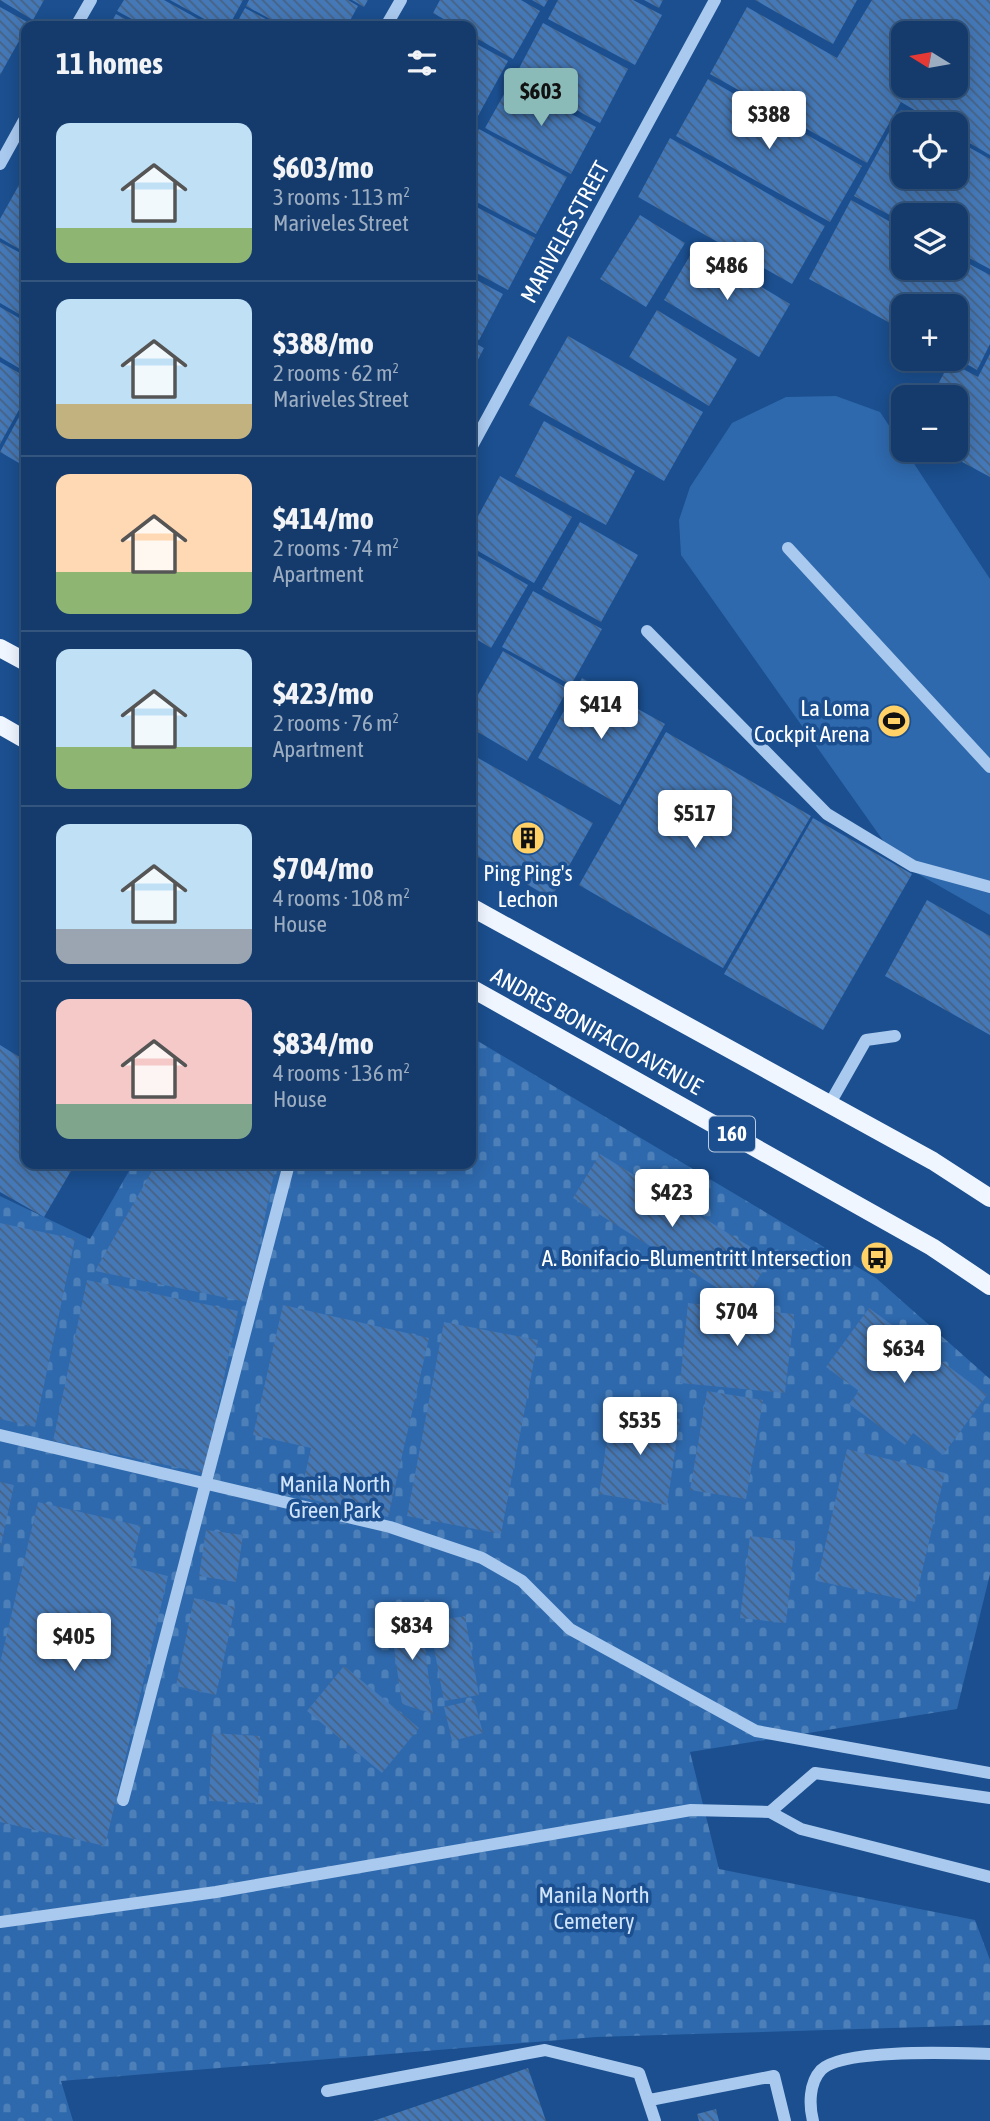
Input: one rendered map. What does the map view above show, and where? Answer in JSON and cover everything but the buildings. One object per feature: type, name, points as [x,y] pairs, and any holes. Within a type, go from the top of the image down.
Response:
[{"type":"main road","points":[[0,648],[21,659]]},
{"type":"main road","points":[[0,725],[21,737]]},
{"type":"main road","name":"ANDRES BONIFACIO AVENUE","points":[[476,910],[933,1161],[990,1198]]},
{"type":"main road","name":"ANDRES BONIFACIO AVENUE","points":[[476,991],[932,1247],[990,1286]]},
{"type":"street","points":[[79,21],[91,0]]},
{"type":"street","points":[[389,21],[401,0]]},
{"type":"street","name":"MARIVELES STREET","points":[[476,439],[715,0]]},
{"type":"street","points":[[0,164],[21,126]]},
{"type":"street","points":[[788,548],[990,767]]},
{"type":"street","points":[[648,631],[827,814],[913,866],[990,887]]},
{"type":"street","points":[[829,1105],[866,1040],[895,1035]]},
{"type":"street","points":[[123,1800],[288,1169]]},
{"type":"street","points":[[0,1435],[390,1527],[482,1558],[522,1581],[570,1629],[757,1731],[990,1773]]},
{"type":"street","points":[[770,1812],[815,1773],[990,1798]]},
{"type":"street","points":[[0,1922],[256,1886],[691,1810],[770,1812],[801,1829],[990,1877]]},
{"type":"street","points":[[327,2091],[545,2050],[639,2073],[655,2121]]},
{"type":"street","points":[[813,2121],[810,2100],[817,2076],[822,2069],[838,2059],[900,2054],[990,2054]]},
{"type":"street","points":[[650,2100],[774,2076],[785,2121]]},
{"type":"green space","name":"La Loma Cockpit Arena","points":[[836,396],[880,412],[891,429],[891,462],[913,462],[990,579],[990,915],[899,863],[681,555],[679,520],[690,487],[732,423],[786,397]]},
{"type":"green space","name":"Manila North Green Park","points":[[476,1040],[876,1278],[990,1379],[990,1574],[957,1709],[690,1752],[719,1869],[975,1920],[990,1960],[990,2025],[596,2037],[61,2081],[73,2121],[0,2121],[0,1196],[90,1239],[130,1169],[476,1169]]},
{"type":"place","name":"La Loma Cockpit Arena","points":[[894,721]]},
{"type":"place","name":"Ping Ping's Lechon","points":[[528,838]]},
{"type":"place","name":"A. Bonifacio–Blumentritt Intersection","points":[[877,1258]]},
{"type":"park label","name":"Manila North Cemetery","points":[[594,1908]]}]
